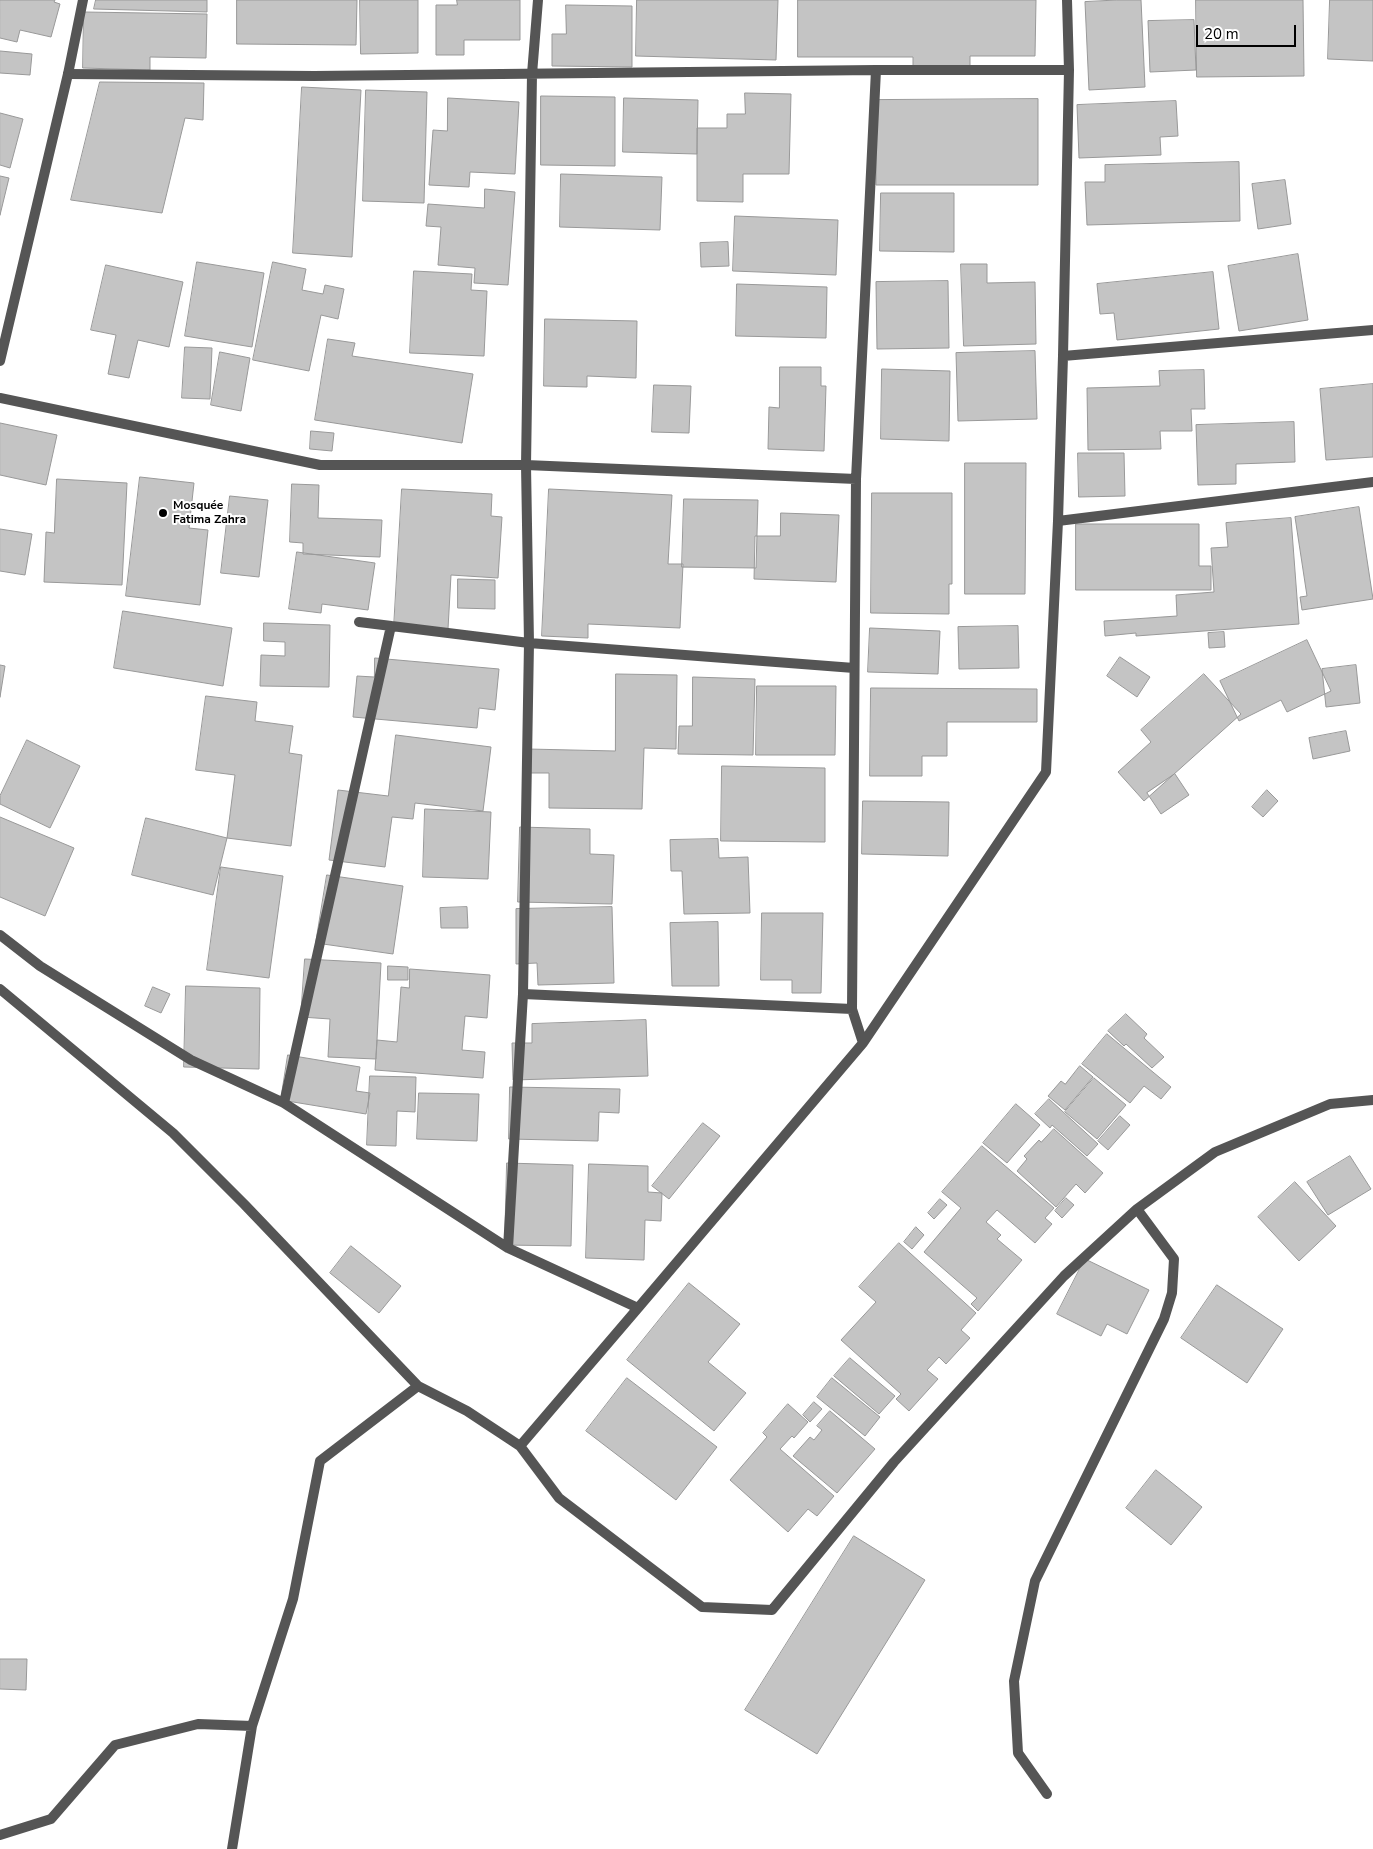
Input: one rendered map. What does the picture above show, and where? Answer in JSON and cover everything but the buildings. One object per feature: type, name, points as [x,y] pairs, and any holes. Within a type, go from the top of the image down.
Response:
[{"type":"street","points":[[0,361],[68,74],[83,0]]},
{"type":"street","points":[[508,1248],[523,994],[529,643],[526,465],[532,74],[538,0]]},
{"type":"street","points":[[520,1446],[863,1042],[1046,772],[1058,521],[1063,356],[1069,70],[1067,0]]},
{"type":"street","points":[[68,74],[314,76],[876,70],[1069,70]]},
{"type":"street","points":[[863,1042],[852,1009],[856,479],[876,70]]},
{"type":"street","points":[[1063,356],[1373,330]]},
{"type":"street","points":[[0,398],[320,466],[526,465],[856,479]]},
{"type":"street","points":[[1058,521],[1373,482]]},
{"type":"street","points":[[359,622],[529,643],[854,668]]},
{"type":"street","points":[[284,1103],[391,626]]},
{"type":"street","points":[[0,935],[40,966],[191,1060],[284,1103],[508,1248],[638,1308]]},
{"type":"street","points":[[0,989],[173,1132],[418,1386],[467,1411],[520,1446],[559,1498],[702,1607],[772,1610],[894,1462],[1064,1276],[1137,1209],[1215,1152],[1330,1104],[1373,1100]]},
{"type":"street","points":[[523,994],[852,1009]]},
{"type":"street","points":[[1047,1794],[1018,1753],[1014,1681],[1035,1582],[1164,1319],[1172,1293],[1174,1259],[1137,1209]]},
{"type":"street","points":[[232,1849],[252,1726],[294,1599],[320,1461],[418,1386]]},
{"type":"street","points":[[0,1835],[51,1819],[115,1746],[198,1724],[252,1726]]},
{"type":"place","name":"Mosquée Fatima Zahra","points":[[163,513]]}]
